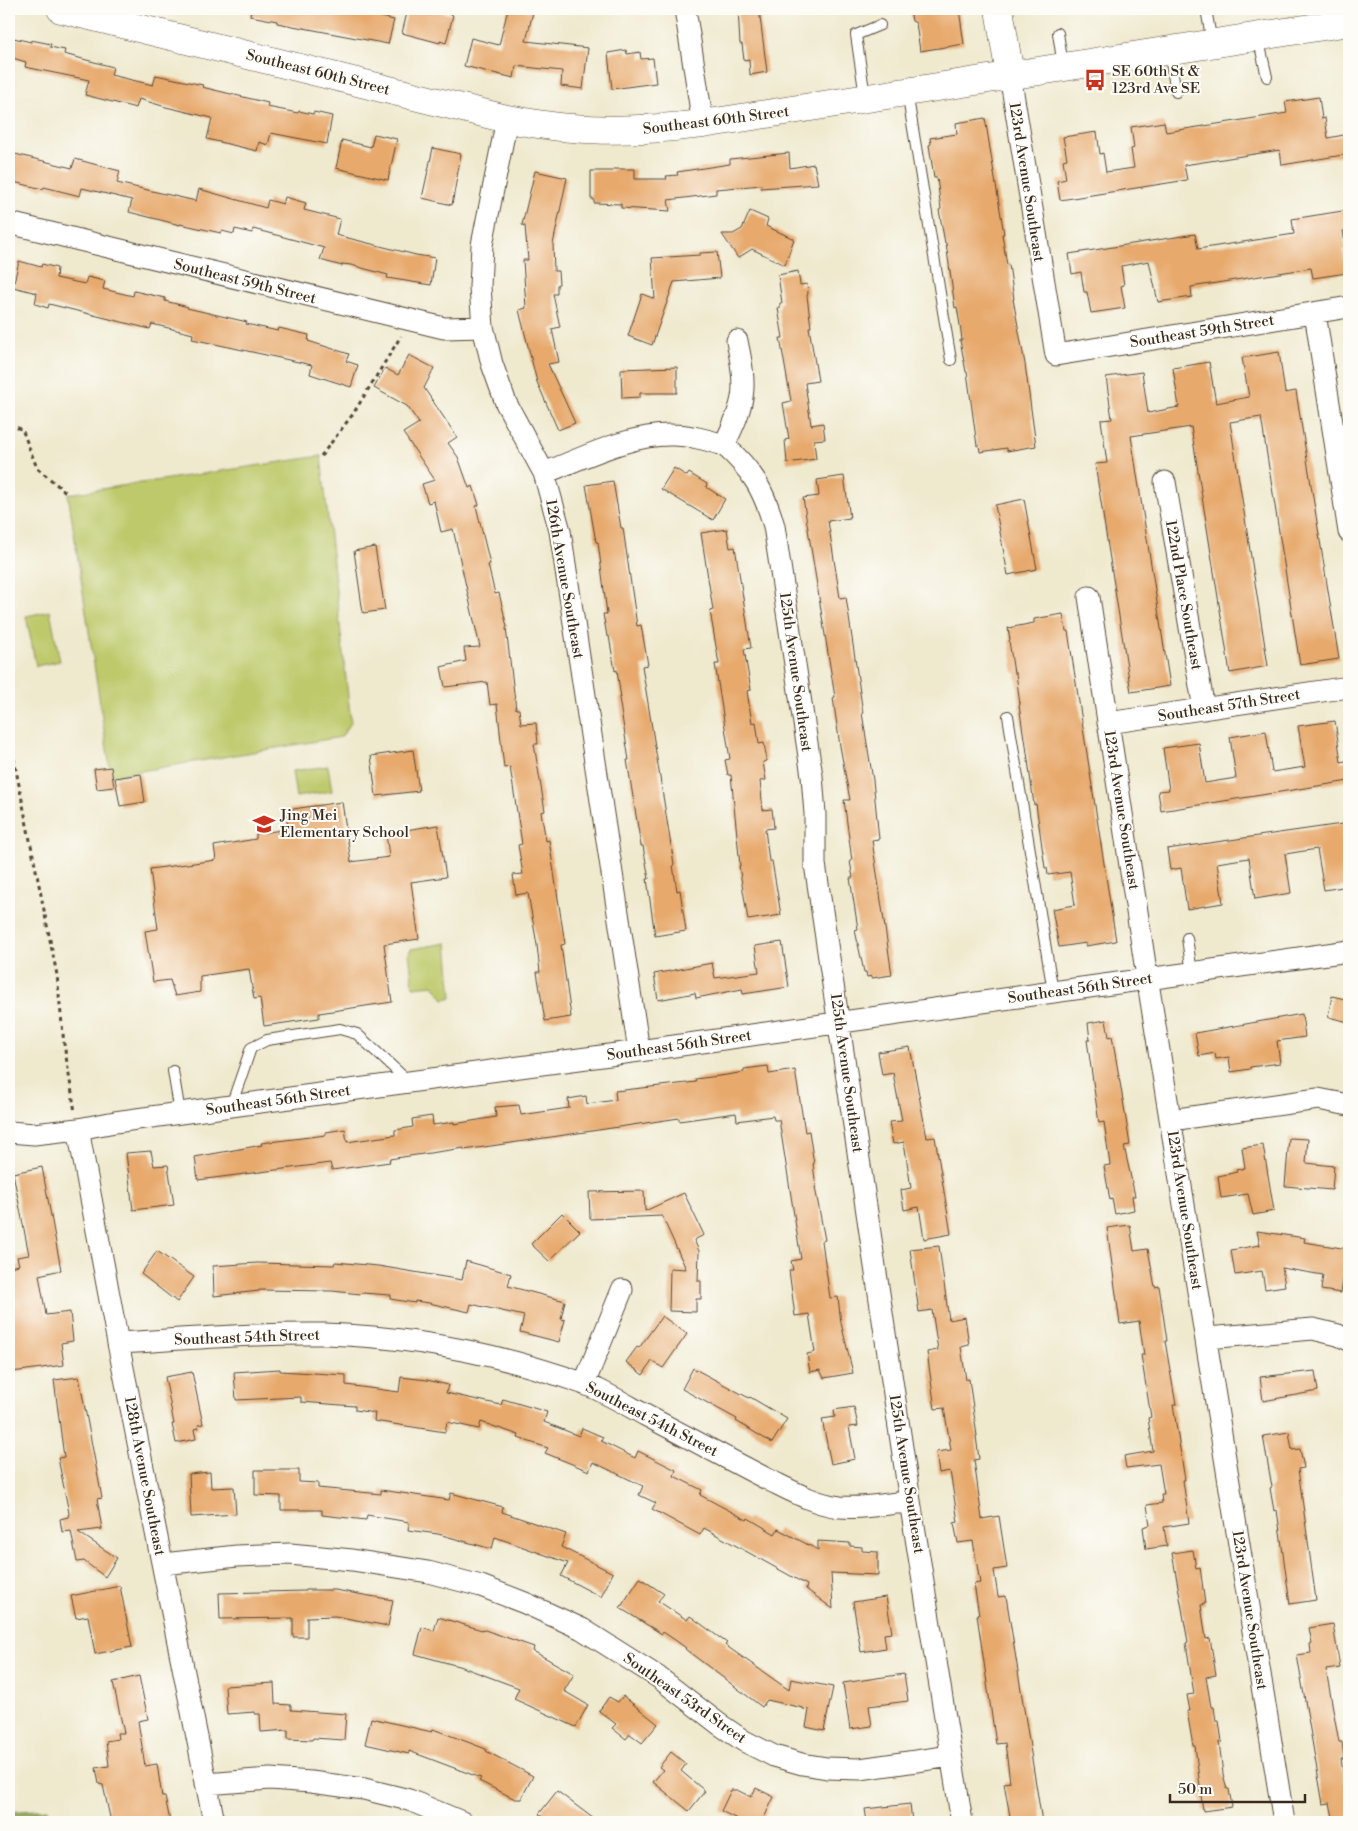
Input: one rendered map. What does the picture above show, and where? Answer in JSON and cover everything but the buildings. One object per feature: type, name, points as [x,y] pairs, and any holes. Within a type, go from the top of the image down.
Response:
[{"type":"street","name":"Southeast 60th Street","points":[[61,9],[507,119],[571,128],[608,130],[645,130],[704,124],[1349,22]]},
{"type":"street","points":[[685,9],[704,124]]},
{"type":"street","name":"123rd Avenue Southeast","points":[[999,9],[1056,355]]},
{"type":"street","name":"126th Avenue Southeast","points":[[507,119],[482,245],[480,287],[483,327],[492,364],[506,403],[544,473],[560,531],[639,1051]]},
{"type":"street","name":"Southeast 59th Street","points":[[9,223],[410,321],[444,328],[483,327]]},
{"type":"street","name":"Southeast 59th Street","points":[[1056,355],[1349,307]]},
{"type":"street","points":[[1315,313],[1349,532]]},
{"type":"street","points":[[544,473],[620,444],[644,437],[688,436],[724,445],[741,409],[744,388],[743,368],[737,341]]},
{"type":"street","name":"125th Avenue Southeast","points":[[724,445],[746,467],[760,486],[774,526],[812,776],[816,864],[839,1023],[910,1501],[962,1822]]},
{"type":"street","name":"122nd Place Southeast","points":[[1165,482],[1204,709]]},
{"type":"street","name":"123rd Avenue Southeast","points":[[1089,597],[1148,979],[1284,1822]]},
{"type":"street","name":"Southeast 57th Street","points":[[1108,724],[1349,686]]},
{"type":"street","name":"Southeast 56th Street","points":[[9,1132],[34,1134],[78,1130],[180,1113],[639,1051],[1349,951]]},
{"type":"street","points":[[1171,1120],[1318,1099],[1349,1105]]},
{"type":"street","name":"128th Avenue Southeast","points":[[78,1130],[118,1344],[214,1822]]},
{"type":"street","points":[[584,1384],[622,1290]]},
{"type":"street","points":[[1206,1338],[1313,1329],[1338,1335],[1349,1340]]},
{"type":"street","name":"Southeast 54th Street","points":[[118,1344],[248,1335],[326,1334],[398,1340],[463,1349],[522,1364],[584,1384],[801,1496],[839,1507],[858,1508],[910,1501]]},
{"type":"street","name":"Southeast 53rd Street","points":[[163,1564],[237,1556],[290,1554],[352,1560],[428,1572],[481,1586],[525,1603],[582,1629],[658,1677],[744,1741],[774,1756],[802,1764],[828,1768],[860,1769],[951,1756]]},
{"type":"street","points":[[206,1784],[270,1779],[364,1789],[409,1800],[462,1822]]},
{"type":"lane","points":[[1206,9],[1212,44]]},
{"type":"lane","points":[[865,98],[856,35],[880,25]]},
{"type":"lane","points":[[1058,33],[1063,67]]},
{"type":"lane","points":[[1258,36],[1267,77]]},
{"type":"lane","points":[[1169,50],[1176,92]]},
{"type":"lane","points":[[907,91],[951,360]]},
{"type":"lane","points":[[1008,716],[1053,992]]},
{"type":"lane","points":[[1187,938],[1192,972]]},
{"type":"lane","points":[[231,1106],[251,1048],[267,1040],[340,1029],[357,1034],[409,1081]]},
{"type":"lane","points":[[173,1070],[180,1113]]},
{"type":"path","points":[[320,456],[353,414],[410,321]]},
{"type":"path","points":[[9,426],[22,430],[37,468],[68,494]]},
{"type":"path","points":[[9,735],[57,975],[64,1044],[78,1130]]},
{"type":"green space","points":[[321,456],[351,723],[341,737],[111,776],[68,494]]},
{"type":"green space","points":[[50,611],[60,661],[36,666],[26,616]]},
{"type":"green space","points":[[328,766],[332,791],[296,797],[292,771]]},
{"type":"green space","points":[[447,943],[452,997],[444,999],[433,985],[413,987],[409,953],[411,949]]},
{"type":"green space","points":[[48,1809],[51,1822],[9,1822],[9,1812]]},
{"type":"place","name":"SE 60th St & 123rd Ave SE","points":[[1095,80]]},
{"type":"place","name":"Jing Mei Elementary School","points":[[264,824]]}]
